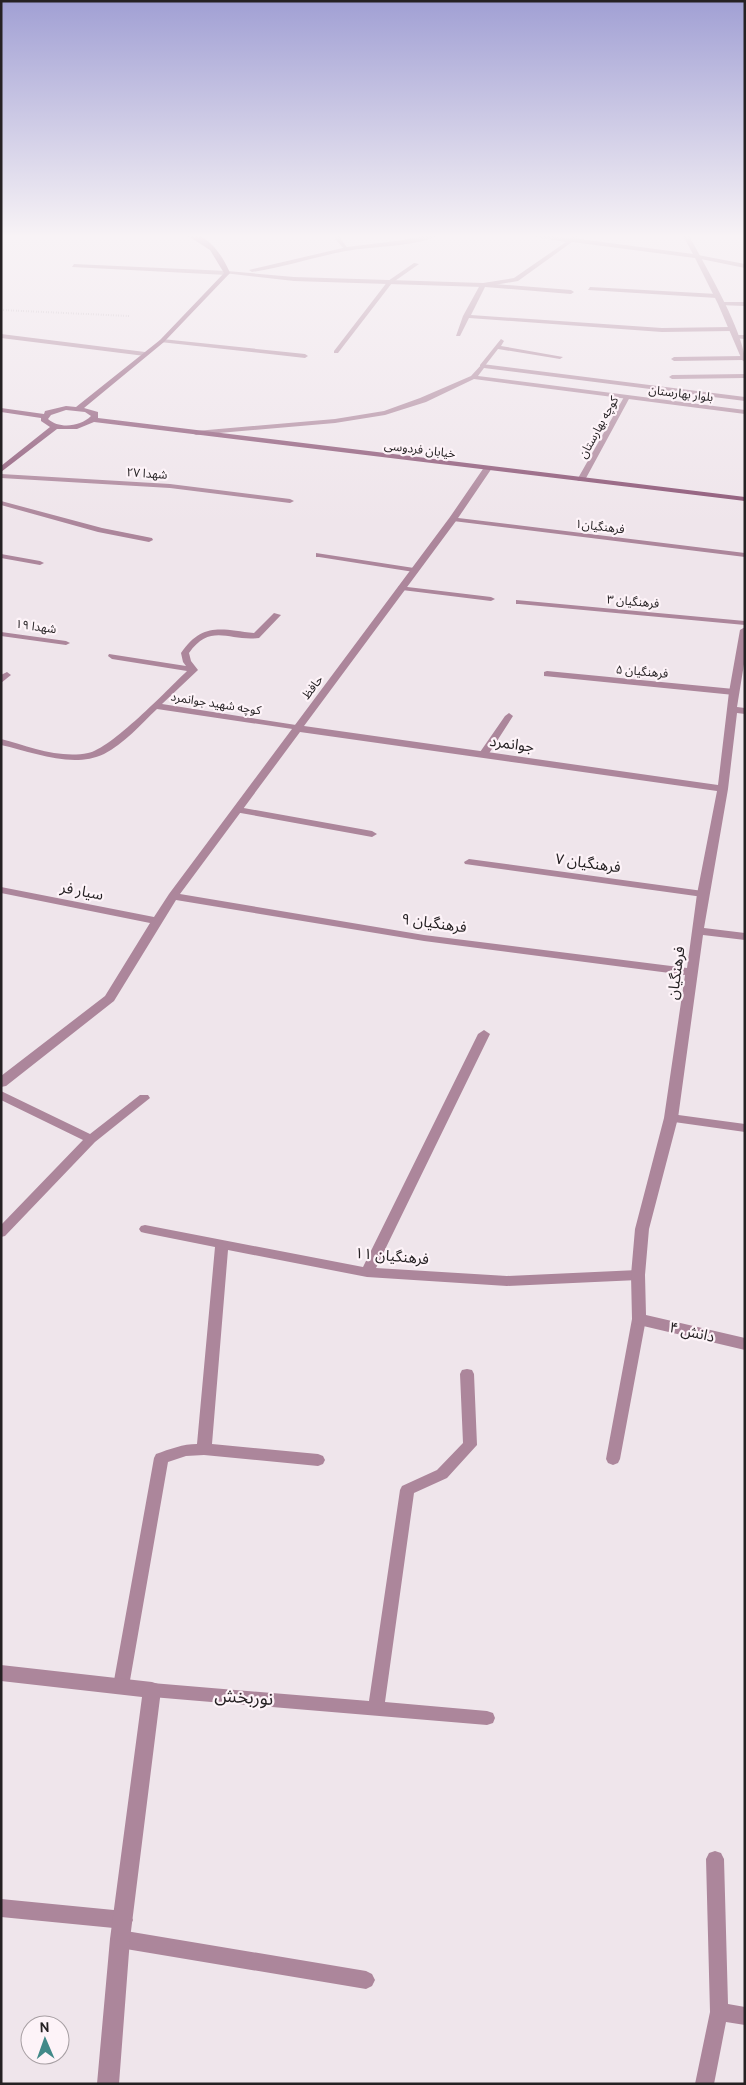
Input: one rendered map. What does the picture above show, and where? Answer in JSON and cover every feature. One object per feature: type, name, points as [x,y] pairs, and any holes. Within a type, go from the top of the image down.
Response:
[{"type":"main road","points":[[79,408],[162,341],[171,331]]},
{"type":"main road","points":[[1,410],[45,416],[59,409],[79,408],[92,412],[95,417],[93,420],[73,426],[56,426],[46,422],[45,416]]},
{"type":"main road","name":"خیابان فردوسی","points":[[93,420],[745,499]]},
{"type":"main road","points":[[1,470],[56,426]]},
{"type":"street","points":[[732,331],[744,359]]},
{"type":"street","points":[[196,433],[334,421],[385,413],[423,400],[473,377],[482,366]]},
{"type":"street","name":"بلوار بهارستان","points":[[482,366],[745,399]]},
{"type":"street","name":"بلوار بهارستان","points":[[473,377],[745,412]]},
{"type":"street","name":"کوچه بهارستان","points":[[623,384],[627,397]]},
{"type":"street","name":"حافظ","points":[[1,1083],[110,998],[173,896],[453,519],[488,468]]},
{"type":"street","name":"فرهنگیان","points":[[639,1319],[638,1275],[642,1229],[671,1118],[703,894],[723,789],[734,692],[745,630]]},
{"type":"street","points":[[732,709],[745,711]]},
{"type":"street","name":"جوانمرد","points":[[296,728],[723,789]]},
{"type":"street","name":"سیار فر","points":[[1,890],[156,921]]},
{"type":"street","name":"فرهنگیان ۹","points":[[173,896],[424,938],[692,972]]},
{"type":"street","points":[[699,932],[745,937]]},
{"type":"street","name":"دانش ۴","points":[[639,1319],[745,1344]]},
{"type":"street","name":"نوربخش","points":[[1,1673],[152,1690]]},
{"type":"street","points":[[108,2084],[120,1939],[124,1920],[152,1690]]},
{"type":"lane","points":[[336,352],[352,331]]},
{"type":"lane","points":[[458,335],[460,331]]},
{"type":"lane","points":[[1,336],[145,354]]},
{"type":"lane","points":[[735,337],[745,337]]},
{"type":"lane","points":[[482,366],[502,340]]},
{"type":"lane","points":[[162,341],[305,356]]},
{"type":"lane","points":[[497,347],[560,357]]},
{"type":"lane","points":[[674,359],[744,359]]},
{"type":"lane","points":[[672,377],[745,376]]},
{"type":"lane","name":"کوچه بهارستان","points":[[581,480],[627,397]]},
{"type":"lane","name":"۲۷ شهدا","points":[[1,476],[170,486],[290,501]]},
{"type":"lane","points":[[1,503],[101,530],[149,540]]},
{"type":"lane","name":"فرهنگیان۱","points":[[453,519],[745,555]]},
{"type":"lane","points":[[319,555],[414,570]]},
{"type":"lane","points":[[1,556],[40,563]]},
{"type":"lane","points":[[402,588],[492,599]]},
{"type":"lane","name":"فرهنگیان ۳","points":[[519,602],[745,623]]},
{"type":"lane","points":[[194,670],[187,662],[185,653],[197,637],[212,631],[256,636],[277,615]]},
{"type":"lane","name":"شهدا ۱۹","points":[[1,634],[66,643]]},
{"type":"lane","points":[[112,656],[194,670]]},
{"type":"lane","points":[[155,706],[194,670]]},
{"type":"lane","name":"فرهنگیان ۵","points":[[548,674],[734,692]]},
{"type":"lane","name":"کوچه شهید جوانمرد","points":[[1,742],[65,757],[87,758],[101,752],[155,706],[296,728]]},
{"type":"lane","points":[[483,755],[509,716]]},
{"type":"lane","points":[[238,810],[372,834]]},
{"type":"lane","name":"فرهنگیان ۷","points":[[469,862],[703,894]]},
{"type":"lane","points":[[368,1272],[484,1034]]},
{"type":"lane","points":[[1,1095],[91,1139]]},
{"type":"lane","points":[[1,1233],[91,1139],[144,1098]]},
{"type":"lane","points":[[671,1118],[745,1128]]},
{"type":"lane","name":"فرهنگیان ۱۱","points":[[145,1229],[368,1272],[507,1280],[638,1275]]},
{"type":"lane","points":[[204,1449],[222,1244]]},
{"type":"lane","points":[[613,1459],[639,1319]]},
{"type":"lane","points":[[376,1708],[408,1490],[442,1474],[470,1445],[467,1374]]},
{"type":"lane","points":[[121,1686],[161,1458],[186,1450],[204,1449],[318,1460]]},
{"type":"lane","name":"نوربخش","points":[[152,1690],[487,1718]]},
{"type":"lane","points":[[704,2084],[718,2012],[715,1859]]},
{"type":"lane","points":[[1,1908],[124,1920]]},
{"type":"lane","points":[[120,1939],[366,1980]]},
{"type":"lane","points":[[718,2012],[745,2016]]}]
